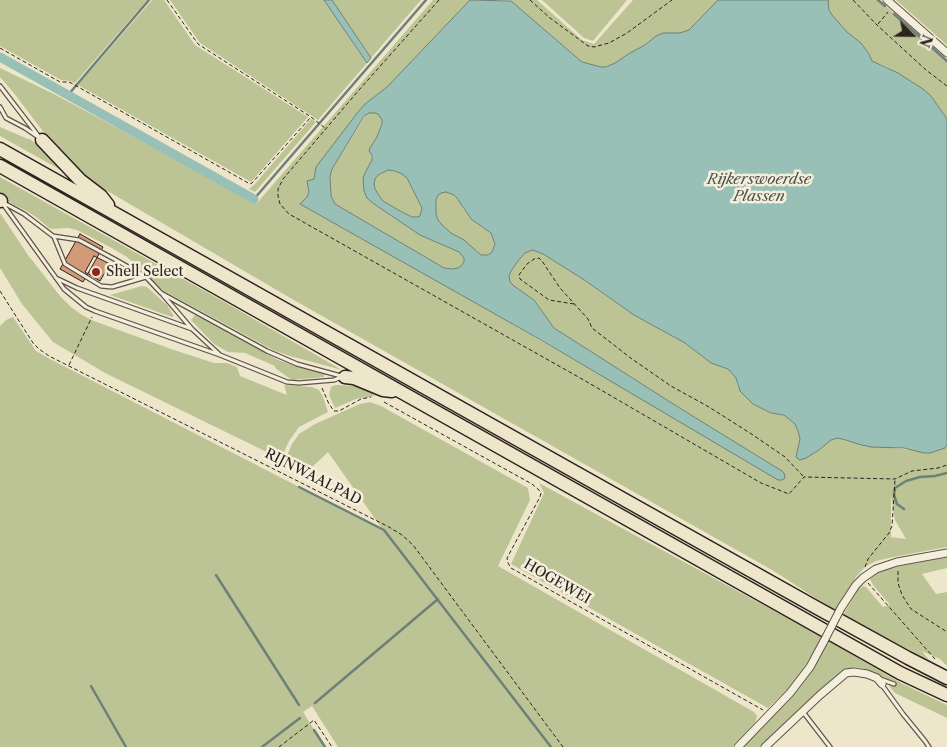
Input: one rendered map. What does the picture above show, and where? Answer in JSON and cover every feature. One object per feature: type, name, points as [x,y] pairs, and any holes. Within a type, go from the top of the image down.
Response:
[{"type":"highway","points":[[42,140],[114,212]]},
{"type":"highway","points":[[0,149],[819,609],[947,678]]},
{"type":"highway","points":[[0,166],[900,673],[947,695]]},
{"type":"highway","points":[[345,377],[354,378],[383,390],[401,391]]},
{"type":"street","points":[[887,0],[947,53]]},
{"type":"street","points":[[738,747],[790,693],[810,667],[841,608],[856,585],[863,578],[876,569],[897,562],[947,552]]},
{"type":"street","points":[[765,747],[846,673],[866,674],[879,681]]},
{"type":"lane","points":[[0,86],[42,140]]},
{"type":"lane","points":[[0,107],[6,118],[42,140]]},
{"type":"lane","points":[[0,201],[24,214],[53,236],[79,240],[146,277],[192,329],[220,355]]},
{"type":"lane","points":[[0,201],[64,289],[81,303],[95,311],[220,355],[287,382],[299,383],[334,380],[345,377]]},
{"type":"lane","points":[[53,236],[65,264],[101,286],[112,287],[146,277]]},
{"type":"lane","points":[[56,278],[77,288],[192,329]]},
{"type":"lane","points":[[161,292],[266,351],[297,364],[345,377]]},
{"type":"lane","points":[[879,681],[894,684]]},
{"type":"lane","points":[[879,681],[929,747]]},
{"type":"lane","points":[[802,712],[830,747]]},
{"type":"path","points":[[168,0],[198,44],[326,128]]},
{"type":"path","points":[[439,0],[283,178],[278,196],[280,204],[289,214],[582,379],[761,483],[789,494],[804,477]]},
{"type":"path","points":[[530,0],[550,18],[588,46],[594,47],[609,43],[627,33],[672,0]]},
{"type":"path","points":[[853,0],[926,70],[947,86]]},
{"type":"path","points":[[877,25],[893,6]]},
{"type":"path","points":[[0,48],[60,82],[73,84],[250,184],[311,117]]},
{"type":"path","points":[[574,304],[549,300],[520,278],[519,275],[527,264],[538,258],[546,266],[560,288],[588,319],[592,328],[632,359],[672,386],[709,407],[785,457],[804,477],[895,479],[912,471],[947,465]]},
{"type":"path","name":"RIJNWAALPAD","points":[[0,292],[33,343],[46,354],[402,535],[413,545],[563,747]]},
{"type":"path","points":[[69,366],[95,311]]},
{"type":"path","points":[[319,381],[334,411],[362,399],[375,398]]},
{"type":"path","name":"HOGEWEI","points":[[380,399],[540,490],[540,497],[508,558],[511,568],[770,714]]},
{"type":"path","points":[[895,479],[892,526],[889,533],[868,559],[863,578],[934,658]]},
{"type":"path","points":[[897,562],[898,583],[902,595],[911,609],[947,632]]},
{"type":"path","points":[[279,747],[314,720],[332,747]]},
{"type":"green space","points":[[0,0],[147,0],[75,83],[61,80],[0,46]]},
{"type":"green space","points":[[152,0],[164,0],[195,45],[308,117],[251,182],[78,85]]},
{"type":"green space","points":[[170,0],[324,0],[367,63],[318,120],[200,43]]},
{"type":"green space","points":[[332,0],[421,0],[371,58]]},
{"type":"green space","points":[[433,0],[470,0],[387,87],[358,112],[317,167],[314,179],[308,182],[309,192],[307,197],[300,204],[630,392],[782,471],[554,328],[534,300],[510,282],[509,276],[518,261],[525,253],[533,250],[543,254],[583,279],[634,315],[685,343],[711,363],[728,369],[736,378],[738,387],[753,404],[771,413],[784,415],[795,424],[800,439],[796,457],[801,460],[819,450],[831,439],[838,438],[858,444],[911,450],[945,448],[947,445],[947,547],[876,561],[865,567],[856,577],[836,611],[772,570],[292,299],[87,179],[45,134],[0,77],[0,68],[54,94],[257,203]],"holes":[[[891,496],[895,520],[906,539],[891,537]]]},
{"type":"green space","points":[[509,0],[537,0],[582,40],[594,44],[633,0],[718,0],[684,33],[656,36],[615,63],[601,67],[582,62]]},
{"type":"green space","points":[[542,0],[627,0],[593,41],[584,38]]},
{"type":"green space","points":[[828,0],[879,0],[947,60],[947,119],[937,104],[915,84],[887,67],[872,61],[861,43],[847,32],[832,15],[829,10]]},
{"type":"green space","points":[[896,0],[947,0],[947,45]]},
{"type":"green space","points":[[369,113],[378,114],[382,120],[377,138],[370,148],[372,160],[366,171],[374,204],[420,235],[459,252],[464,258],[464,262],[458,268],[452,270],[444,268],[335,204],[331,196],[330,176],[332,169],[365,116]]},
{"type":"green space","points":[[311,119],[316,122],[255,192],[249,189],[254,185]]},
{"type":"green space","points":[[0,127],[30,139],[66,173],[0,136]]},
{"type":"green space","points":[[388,170],[395,171],[407,178],[422,208],[420,216],[412,217],[402,212],[383,201],[378,194],[374,184],[375,179],[378,175]]},
{"type":"green space","points":[[0,177],[342,370],[275,351],[164,291],[127,257],[110,247],[77,230],[49,228],[36,217],[3,197],[0,193]]},
{"type":"green space","points":[[446,192],[454,195],[471,219],[491,233],[495,244],[492,252],[488,255],[481,255],[470,245],[445,229],[438,220],[436,200],[438,195]]},
{"type":"green space","points":[[0,213],[28,255],[60,296],[82,315],[171,349],[214,363],[227,363],[237,367],[240,376],[287,395],[284,385],[312,387],[319,390],[328,412],[299,427],[289,441],[281,459],[105,373],[53,342],[22,304],[0,268]]},
{"type":"green space","points":[[142,286],[147,287],[167,305],[174,316],[172,317],[110,295]]},
{"type":"green space","points":[[195,315],[278,360],[324,374],[324,377],[293,380],[275,368],[275,366],[245,353],[228,352],[214,344],[191,320]]},
{"type":"green space","points":[[13,317],[36,351],[48,358],[383,530],[328,452],[307,472],[285,460],[299,434],[315,424],[360,404],[370,402],[381,406],[528,488],[530,500],[498,566],[754,712],[757,716],[755,723],[732,747],[338,747],[312,706],[303,712],[325,747],[0,747],[0,326],[6,320]]},
{"type":"green space","points":[[335,385],[361,386],[375,396],[356,399],[335,408],[329,395],[331,387]]},
{"type":"green space","points":[[539,483],[822,637],[802,671],[789,688],[768,708],[511,564],[544,493]]},
{"type":"green space","points":[[947,557],[947,568],[922,574],[936,594],[947,592],[947,666],[940,659],[922,651],[929,660],[843,615],[858,589],[863,586],[883,607],[890,605],[870,579],[879,572]]},
{"type":"green space","points":[[829,641],[901,683],[947,705],[947,718],[895,693],[880,675],[855,667],[842,671],[760,747],[743,747],[799,689]]},
{"type":"water","points":[[324,0],[332,0],[371,58],[367,63]]},
{"type":"water","name":"Rijkerswoerdse Plassen","points":[[470,0],[511,1],[582,62],[606,67],[645,45],[656,36],[663,33],[680,33],[689,30],[718,0],[828,0],[829,10],[832,15],[847,32],[861,43],[872,61],[898,73],[923,89],[931,96],[947,119],[947,445],[945,448],[924,453],[904,448],[871,447],[838,438],[831,440],[819,450],[800,460],[796,457],[800,439],[795,424],[784,415],[771,413],[753,404],[740,391],[736,378],[728,369],[711,363],[685,343],[634,315],[583,279],[543,254],[533,250],[525,253],[518,261],[509,276],[510,282],[534,300],[554,328],[782,471],[785,478],[778,480],[541,340],[300,204],[307,197],[309,192],[307,181],[314,179],[316,167],[365,104],[387,87]],"holes":[[[369,113],[378,114],[382,124],[370,148],[372,160],[363,178],[364,191],[367,198],[420,235],[459,252],[464,258],[464,262],[458,268],[444,268],[335,204],[331,196],[330,176],[332,169],[364,116]],[[388,170],[395,171],[407,178],[422,208],[420,216],[412,217],[383,201],[374,184],[378,175]],[[446,192],[454,195],[471,219],[491,233],[495,244],[492,252],[488,255],[481,255],[464,240],[451,233],[442,225],[436,214],[436,200],[441,193]]]},
{"type":"building","points":[[80,234],[103,247],[83,282],[60,269]]},
{"type":"building","points":[[94,256],[110,264],[100,281],[85,272]]},
{"type":"waterway","points":[[68,95],[149,0]]},
{"type":"waterway","points":[[254,199],[426,0]]},
{"type":"waterway","points":[[878,0],[885,6]]},
{"type":"waterway","points":[[894,14],[947,61]]},
{"type":"waterway","points":[[0,57],[254,199]]},
{"type":"waterway","points":[[904,509],[897,504],[894,495],[895,488],[906,481],[947,473]]},
{"type":"waterway","points":[[299,487],[384,530],[551,747]]},
{"type":"waterway","points":[[216,575],[299,705]]},
{"type":"waterway","points":[[315,703],[438,599]]},
{"type":"waterway","points":[[91,686],[126,747]]},
{"type":"waterway","points":[[262,747],[300,718]]},
{"type":"waterway","points":[[314,730],[325,747]]},
{"type":"place","name":"Shell Select","points":[[96,272]]}]
